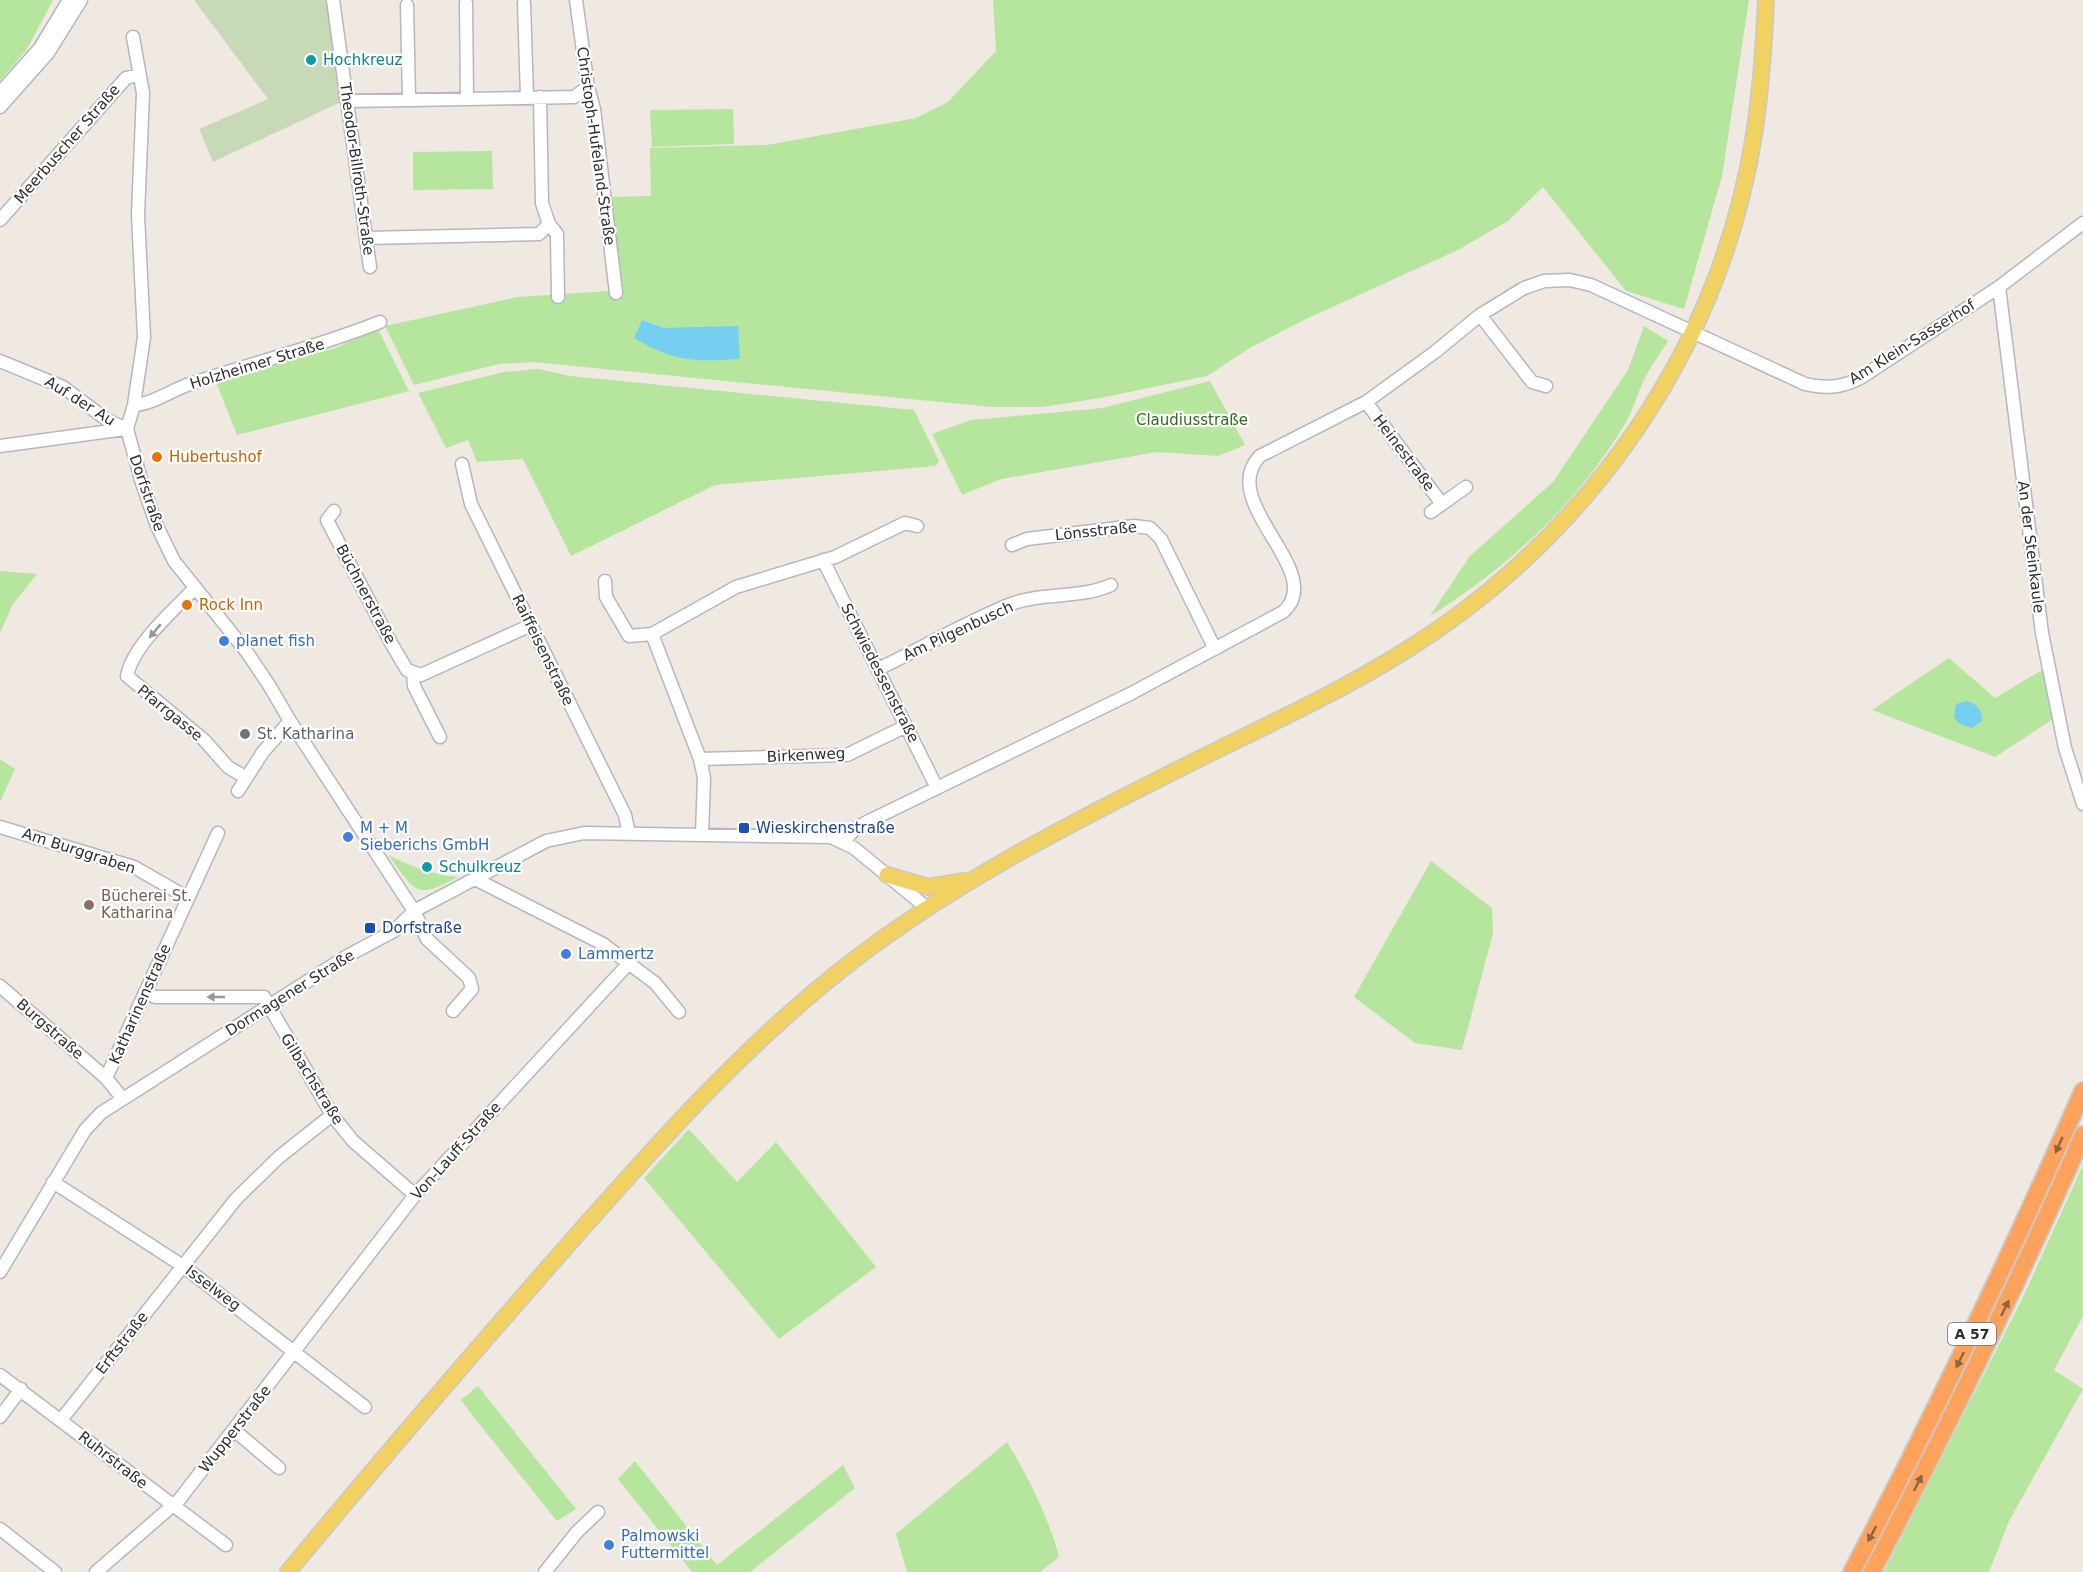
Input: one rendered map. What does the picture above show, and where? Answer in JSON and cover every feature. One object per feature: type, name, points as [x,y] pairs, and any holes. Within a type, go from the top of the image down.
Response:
[{"type":"highway","name":"A 57","points":[[1852,1572],[1936,1411],[2010,1255],[2083,1092]]},
{"type":"highway","name":"A 57","points":[[1872,1572],[1964,1392],[2030,1255],[2083,1135]]},
{"type":"main road","points":[[288,1572],[527,1292],[692,1106],[795,1008],[837,973],[927,908],[974,879],[1110,803],[1360,677],[1464,611],[1527,559],[1592,490],[1636,432],[1692,333],[1724,255],[1746,174],[1758,101],[1766,0]]},
{"type":"main road","points":[[887,875],[928,887],[974,879]]},
{"type":"street","points":[[0,93],[40,48],[69,0]]},
{"type":"street","points":[[0,107],[48,53],[81,0]]},
{"type":"street","name":"Theodor-Billroth-Straße","points":[[333,0],[349,101],[370,267]]},
{"type":"street","name":"Christoph-Hufeland-Straße","points":[[576,0],[588,87],[594,108],[616,293]]},
{"type":"street","points":[[466,3],[467,98]]},
{"type":"street","points":[[524,3],[542,203],[549,224],[557,234],[558,297]]},
{"type":"street","points":[[407,5],[409,99]]},
{"type":"street","points":[[0,446],[127,429],[134,405],[144,338],[138,215],[143,93],[133,37]]},
{"type":"street","name":"Meerbuscher Straße","points":[[0,220],[126,78],[138,75]]},
{"type":"street","points":[[349,101],[574,97],[588,87]]},
{"type":"street","name":"Am Klein-Sasserhof","points":[[1692,333],[1805,384],[1830,388],[1843,386],[1862,377],[1999,287],[2083,223]]},
{"type":"street","points":[[366,238],[539,234],[549,224]]},
{"type":"street","points":[[844,841],[856,828],[936,786],[961,777],[1215,649],[1283,612],[1295,596],[1296,586],[1247,486],[1252,464],[1260,456],[1366,402],[1436,352],[1480,315],[1524,288],[1544,281],[1570,280],[1616,296],[1692,333]]},
{"type":"street","name":"An der Steinkaule","points":[[1999,287],[2044,644],[2065,748],[2083,804]]},
{"type":"street","points":[[1480,315],[1532,382],[1546,386]]},
{"type":"street","name":"Holzheimer Straße","points":[[134,405],[145,404],[187,385],[324,344],[380,322]]},
{"type":"street","name":"Auf der Au","points":[[0,362],[63,387],[107,420],[127,429]]},
{"type":"street","name":"Heinestraße","points":[[1366,402],[1442,504]]},
{"type":"street","name":"Dorfstraße","points":[[127,429],[157,526],[174,561],[246,651],[414,911],[427,939],[471,982],[472,989],[453,1011]]},
{"type":"street","name":"Raiffeisenstraße","points":[[462,464],[471,504],[625,815],[629,833]]},
{"type":"street","name":"Heinestraße","points":[[1431,512],[1466,487]]},
{"type":"street","name":"Büchnerstraße","points":[[334,511],[327,520],[392,643],[413,674],[414,686],[440,737]]},
{"type":"street","points":[[605,581],[606,597],[629,636],[652,634],[736,587],[824,560],[905,523],[916,526]]},
{"type":"street","name":"Lönsstraße","points":[[1012,545],[1027,539],[1134,526],[1150,528],[1161,539],[1215,649]]},
{"type":"street","name":"Schwiedessenstraße","points":[[824,560],[936,786]]},
{"type":"street","name":"Am Pilgenbusch","points":[[878,669],[1012,604],[1048,595],[1096,591],[1111,585]]},
{"type":"street","name":"Pfarrgasse","points":[[195,588],[144,644],[129,666],[127,676],[204,740],[228,767],[245,777]]},
{"type":"street","points":[[413,674],[421,675],[531,625]]},
{"type":"street","points":[[652,634],[700,759],[704,778],[702,835]]},
{"type":"street","points":[[238,791],[245,777],[290,721]]},
{"type":"street","name":"Birkenweg","points":[[700,759],[847,755],[906,726]]},
{"type":"street","name":"Am Burggraben","points":[[0,827],[134,867],[188,898]]},
{"type":"street","name":"Katharinenstraße","points":[[106,1078],[218,833]]},
{"type":"street","name":"Dormagener Straße","points":[[53,1182],[92,1122],[123,1099],[347,956],[394,931],[414,911],[546,841],[584,833],[819,836],[844,841],[927,908]]},
{"type":"street","points":[[475,879],[592,938],[630,962],[655,983],[679,1012]]},
{"type":"street","name":"Von-Lauff-Straße","points":[[296,1352],[415,1195],[630,962]]},
{"type":"street","name":"Burgstraße","points":[[1,990],[106,1078],[123,1099]]},
{"type":"street","points":[[146,992],[155,997],[264,997],[269,1006]]},
{"type":"street","name":"Gilbachstraße","points":[[269,1006],[332,1115],[353,1141],[415,1195]]},
{"type":"street","name":"Erftstraße","points":[[61,1420],[243,1192],[279,1156],[332,1115]]},
{"type":"street","points":[[0,1272],[53,1182]]},
{"type":"street","name":"Isselweg","points":[[53,1182],[183,1266],[365,1407]]},
{"type":"street","name":"Wupperstraße","points":[[103,1570],[174,1506],[296,1352]]},
{"type":"street","name":"Ruhrstraße","points":[[0,1375],[226,1545]]},
{"type":"street","points":[[0,1418],[21,1389]]},
{"type":"street","points":[[234,1430],[279,1468]]},
{"type":"street","points":[[545,1572],[577,1532],[598,1512]]},
{"type":"street","points":[[0,1529],[55,1572]]},
{"type":"green space","points":[[0,0],[53,0],[27,49],[0,81]]},
{"type":"green space","points":[[194,0],[326,0],[341,102],[213,162],[199,129],[268,99]]},
{"type":"green space","points":[[993,0],[1749,0],[1722,176],[1684,309],[1626,291],[1543,187],[1508,221],[1458,250],[1306,319],[1248,349],[1207,376],[1100,398],[1043,407],[992,407],[533,362],[499,364],[414,385],[385,326],[518,297],[624,290],[618,285],[606,197],[651,196],[650,148],[767,145],[916,118],[948,102],[996,51]],"holes":[[[642,320],[664,328],[634,338]]]},
{"type":"green space","points":[[733,109],[734,144],[652,147],[650,110]]},
{"type":"green space","points":[[492,151],[493,189],[413,190],[413,152]]},
{"type":"green space","points":[[1644,326],[1668,341],[1648,372],[1629,416],[1587,479],[1540,531],[1514,555],[1487,577],[1430,616],[1470,556],[1553,482],[1628,370]]},
{"type":"green space","points":[[378,329],[409,391],[237,435],[216,382],[335,348]]},
{"type":"green space","points":[[538,369],[570,376],[914,410],[939,461],[936,466],[715,485],[571,556],[523,459],[477,462],[468,440],[446,448],[418,393],[504,372]]},
{"type":"green space","name":"Claudiusstraße","points":[[1210,381],[1245,445],[1218,456],[1157,452],[1001,479],[962,495],[932,434],[971,420],[1102,408]]},
{"type":"green space","points":[[0,571],[37,574],[13,604],[0,633]]},
{"type":"green space","points":[[1949,658],[1995,698],[2042,670],[2053,719],[1995,757],[1872,710]]},
{"type":"green space","points":[[0,759],[15,769],[0,802]]},
{"type":"green space","points":[[388,855],[422,869],[458,877],[432,889],[417,888],[411,884]]},
{"type":"green space","points":[[1431,861],[1492,908],[1493,933],[1462,1050],[1415,1043],[1354,997]]},
{"type":"green space","points":[[689,1129],[737,1182],[776,1142],[876,1267],[779,1339],[644,1178]]},
{"type":"green space","points":[[2083,1165],[2083,1316],[2054,1370],[2083,1389],[2009,1521],[1989,1572],[1884,1572],[2022,1299]]},
{"type":"green space","points":[[478,1386],[576,1509],[557,1521],[473,1416],[461,1400]]},
{"type":"green space","points":[[1007,1442],[1037,1498],[1059,1557],[1040,1572],[907,1572],[896,1534]]},
{"type":"green space","points":[[635,1461],[717,1565],[843,1465],[855,1488],[750,1572],[692,1572],[618,1479]]},
{"type":"water","points":[[642,320],[664,328],[738,326],[740,359],[685,359],[661,352],[634,338]]},
{"type":"water","points":[[1967,701],[1974,704],[1981,714],[1982,721],[1972,728],[1958,723],[1954,717],[1956,704]]},
{"type":"place","name":"Hochkreuz","points":[[311,60]]},
{"type":"place","name":"Hubertushof","points":[[157,457]]},
{"type":"place","name":"Rock Inn","points":[[187,605]]},
{"type":"place","name":"planet fish","points":[[224,641]]},
{"type":"place","name":"St. Katharina","points":[[245,734]]},
{"type":"place","name":"Wieskirchenstraße","points":[[744,828]]},
{"type":"place","name":"M + M Sieberichs GmbH","points":[[348,837]]},
{"type":"place","name":"Schulkreuz","points":[[427,867]]},
{"type":"place","name":"Bücherei St. Katharina","points":[[89,905]]},
{"type":"place","name":"Dorfstraße","points":[[370,928]]},
{"type":"place","name":"Lammertz","points":[[566,954]]},
{"type":"place","name":"Palmowski Futtermittel","points":[[609,1545]]}]
